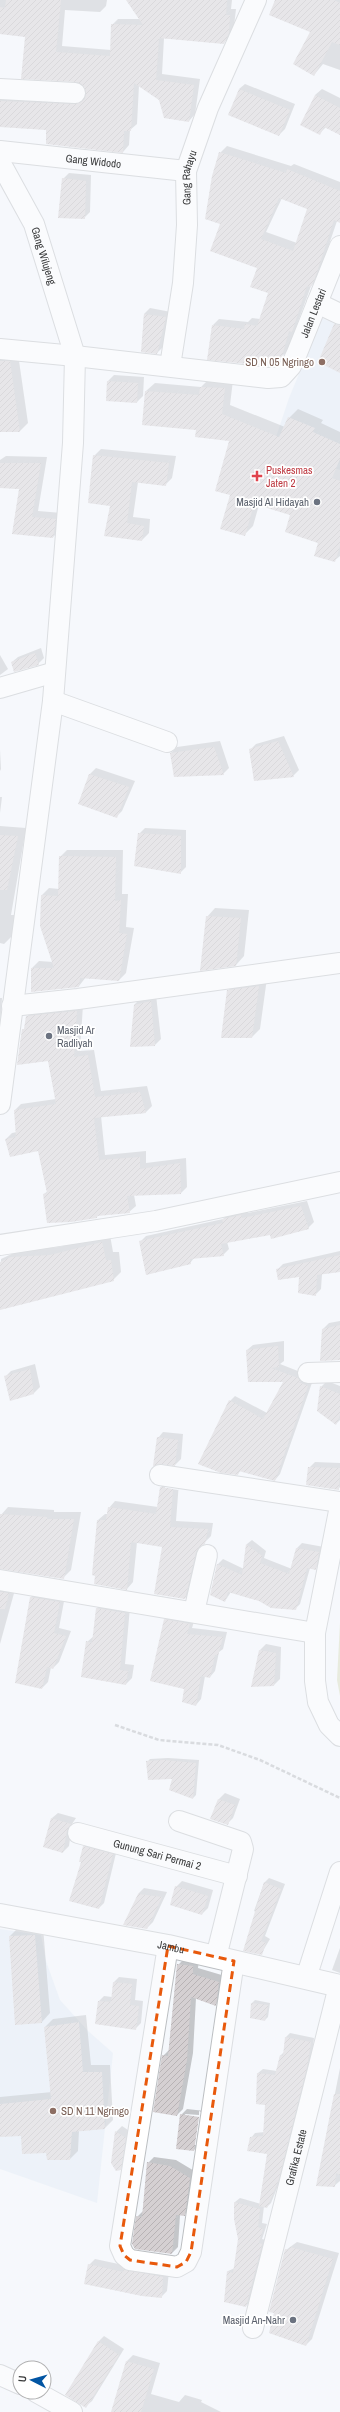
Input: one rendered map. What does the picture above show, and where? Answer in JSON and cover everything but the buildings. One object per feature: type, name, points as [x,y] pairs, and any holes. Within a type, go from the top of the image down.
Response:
[{"type":"street","name":"Gang Rahayu","points":[[170,366],[182,283],[187,225],[186,171],[208,108],[256,0]]},
{"type":"street","points":[[0,89],[75,93]]},
{"type":"street","name":"Gang Widodo","points":[[0,151],[186,171]]},
{"type":"street","name":"Gang Wilujeng","points":[[0,162],[34,224],[75,356],[73,443],[53,701],[0,1104]]},
{"type":"street","name":"Jalan Lestari","points":[[170,366],[268,378],[281,377],[291,366],[340,246]]},
{"type":"street","points":[[317,303],[340,314]]},
{"type":"street","points":[[0,349],[170,366]]},
{"type":"street","points":[[0,688],[55,672]]},
{"type":"street","points":[[53,701],[167,742]]},
{"type":"street","points":[[12,1006],[78,999],[340,962]]},
{"type":"street","points":[[0,1245],[156,1222],[340,1182]]},
{"type":"street","points":[[308,1373],[340,1372]]},
{"type":"street","points":[[160,1475],[340,1502]]},
{"type":"street","points":[[340,1506],[315,1633],[315,1681],[318,1702],[329,1724],[340,1736]]},
{"type":"street","points":[[194,1612],[207,1555]]},
{"type":"street","points":[[0,1580],[315,1633]]},
{"type":"street","points":[[168,1946],[120,2246],[124,2255],[130,2260],[177,2267],[186,2262],[191,2252],[225,1959],[237,1876],[244,1849],[241,1842],[179,1821]]},
{"type":"street","name":"Gunung Sari Permai 2","points":[[78,1832],[237,1876]]},
{"type":"street","points":[[306,1978],[340,1872]]},
{"type":"street","name":"Jambu","points":[[0,1915],[168,1946],[339,1986]]},
{"type":"street","name":"Grafika Estate","points":[[253,2328],[339,1986]]},
{"type":"street","points":[[0,2375],[12,2380]]},
{"type":"street","points":[[50,2400],[72,2412]]},
{"type":"path","points":[[115,1725],[159,1740],[218,1745],[260,1760],[340,1798]]},
{"type":"highlighted area","points":[[168,1946],[234,1961],[191,2252],[186,2262],[177,2267],[130,2260],[124,2255],[120,2246]]},
{"type":"shaded area","name":"SD N 05 Ngringo","points":[[322,318],[340,326],[340,470],[273,446],[289,398]]},
{"type":"shaded area","name":"SD N 11 Ngringo","points":[[0,1929],[41,1935],[46,1961],[60,2000],[88,2031],[113,2053],[97,2203],[0,2169]]},
{"type":"green space","points":[[340,1623],[340,1696],[337,1680]]},
{"type":"place","name":"SD N 05 Ngringo","points":[[322,362]]},
{"type":"place","name":"Puskesmas Jaten 2","points":[[257,476]]},
{"type":"place","name":"Masjid Al Hidayah","points":[[317,502]]},
{"type":"place","name":"Masjid Ar Radliyah","points":[[49,1036]]},
{"type":"place","name":"SD N 11 Ngringo","points":[[53,2111]]},
{"type":"place","name":"Masjid An-Nahr","points":[[293,2320]]}]
